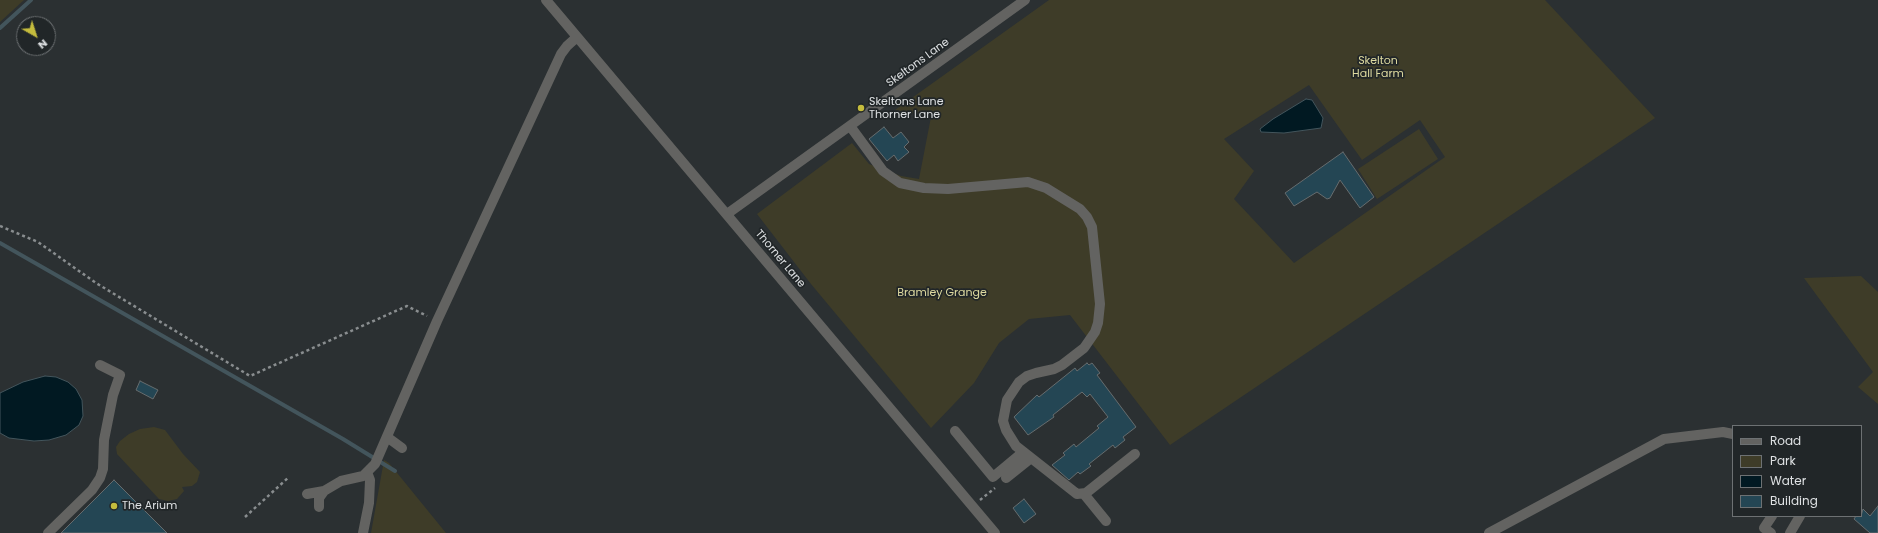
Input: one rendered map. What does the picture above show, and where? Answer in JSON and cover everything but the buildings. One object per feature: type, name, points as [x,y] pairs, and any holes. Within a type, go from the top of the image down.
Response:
[{"type":"street","name":"Thorner Lane","points":[[546,0],[995,533]]},
{"type":"street","name":"Skeltons Lane","points":[[726,214],[1025,0]]},
{"type":"street","points":[[307,494],[324,491],[341,481],[355,479],[367,472],[375,464],[437,321],[561,54],[577,37]]},
{"type":"street","points":[[850,126],[883,171],[900,183],[924,188],[948,189],[1028,182],[1046,188],[1080,209],[1087,217],[1092,227],[1100,304],[1098,323],[1090,341],[1070,360],[1054,369],[1027,376],[1012,391],[1006,406],[1003,421],[1010,438],[1027,455],[1073,492],[1084,494],[1106,521]]},
{"type":"street","points":[[48,533],[92,490],[100,478],[103,469],[104,440],[113,395],[120,375],[100,365]]},
{"type":"street","points":[[955,431],[993,477],[1027,455]]},
{"type":"street","points":[[1489,533],[1664,439],[1723,432],[1732,434]]},
{"type":"street","points":[[387,437],[402,448]]},
{"type":"street","points":[[1084,494],[1135,454]]},
{"type":"street","points":[[1006,478],[1027,455]]},
{"type":"street","points":[[363,533],[369,503],[370,480],[367,472]]},
{"type":"street","points":[[319,507],[319,498],[324,491]]},
{"type":"street","points":[[1771,517],[1764,528],[1771,533]]},
{"type":"street","points":[[1790,533],[1799,517]]},
{"type":"path","points":[[0,226],[38,242],[96,283],[250,376],[407,306],[437,321]]},
{"type":"path","points":[[245,517],[289,477]]},
{"type":"path","points":[[973,506],[1006,478]]},
{"type":"green space","points":[[0,0],[24,0],[0,22]]},
{"type":"green space","points":[[1049,0],[1545,0],[1655,118],[1170,445],[1070,315],[1029,319],[999,343],[974,383],[931,428],[811,284],[757,214],[852,143],[869,164],[901,176],[919,179],[931,117],[895,110]],"holes":[[[1309,85],[1362,160],[1420,120],[1445,157],[1294,263],[1234,199],[1254,171],[1224,139]]]},
{"type":"green space","points":[[1419,129],[1438,159],[1377,199],[1358,169]]},
{"type":"green space","points":[[1861,276],[1878,292],[1878,404],[1858,387],[1873,372],[1804,278]]},
{"type":"green space","points":[[154,427],[165,430],[183,454],[200,472],[197,482],[192,486],[182,487],[184,491],[177,499],[168,501],[159,499],[117,454],[116,447],[120,441],[129,434],[140,429]]},
{"type":"green space","points":[[384,460],[389,463],[446,533],[371,533]]},
{"type":"water","points":[[1306,99],[1312,100],[1323,118],[1321,128],[1284,133],[1261,132],[1260,129],[1273,119]]},
{"type":"water","points":[[45,376],[56,377],[68,382],[76,389],[82,400],[83,416],[79,425],[66,435],[49,440],[34,441],[9,438],[0,433],[0,393],[23,382]]},
{"type":"waterway","points":[[0,28],[31,0]]},
{"type":"waterway","points":[[0,243],[343,439],[395,471]]},
{"type":"place","name":"Skeltons Lane Thorner Lane","points":[[861,108]]},
{"type":"place","name":"The Arium","points":[[114,506]]},
{"type":"park label","name":"Skelton Hall Farm","points":[[1378,67]]},
{"type":"park label","name":"Bramley Grange","points":[[942,293]]}]
